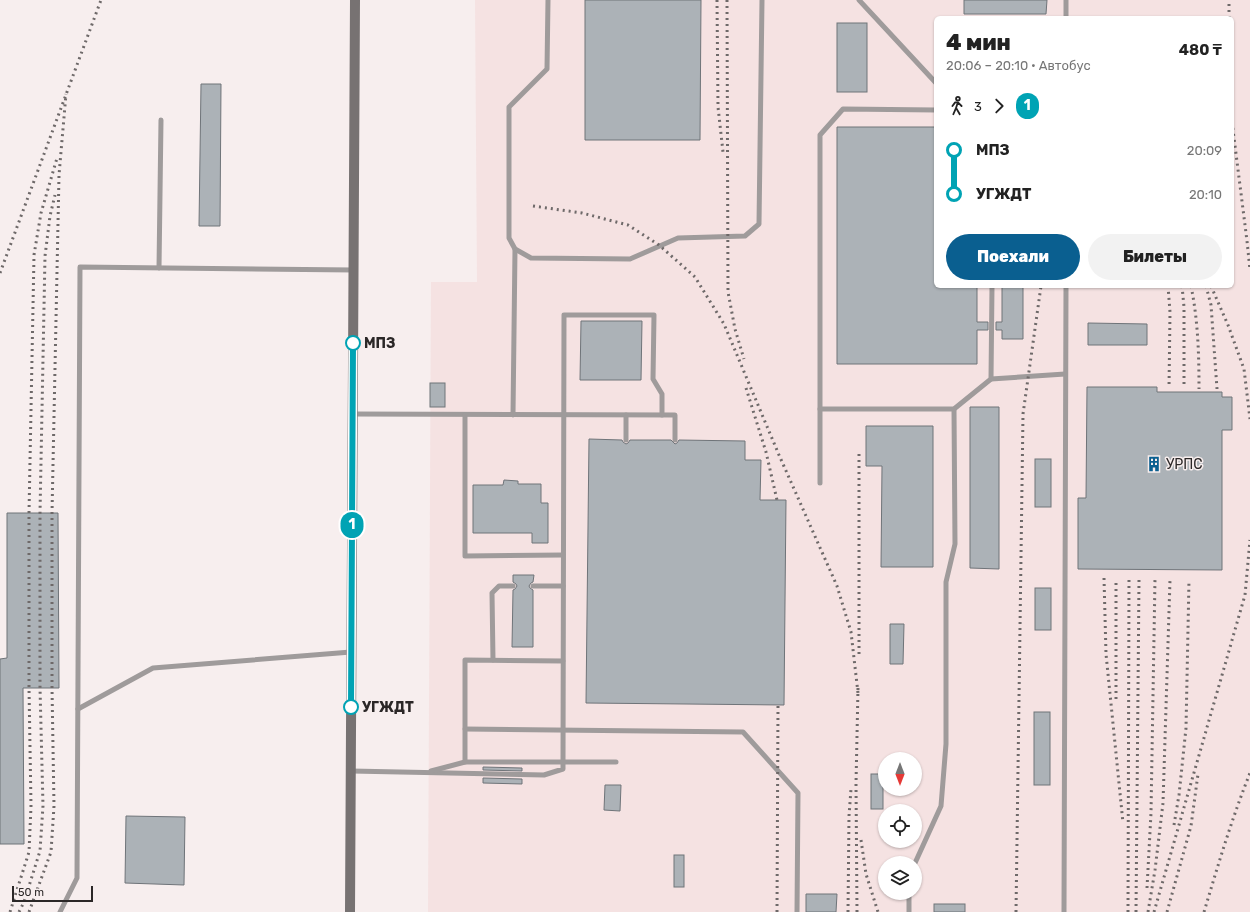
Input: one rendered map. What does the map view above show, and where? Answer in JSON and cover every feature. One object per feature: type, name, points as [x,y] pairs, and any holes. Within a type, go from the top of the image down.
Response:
[{"type":"street","points":[[350,912],[355,0]]},
{"type":"lane","points":[[548,0],[547,69],[509,107],[508,238],[515,249],[531,258],[630,259],[678,238],[745,236],[759,224],[762,0]]},
{"type":"lane","points":[[859,0],[934,81]]},
{"type":"lane","points":[[1066,0],[1066,16]]},
{"type":"lane","points":[[820,483],[820,135],[843,109],[934,110]]},
{"type":"lane","points":[[159,268],[161,120]]},
{"type":"lane","points":[[513,415],[515,249]]},
{"type":"lane","points":[[60,912],[77,878],[80,267],[354,270]]},
{"type":"lane","points":[[991,379],[992,288]]},
{"type":"lane","points":[[1064,912],[1066,288]]},
{"type":"lane","points":[[351,771],[544,774],[563,769],[564,315],[654,315],[653,379],[662,394],[662,415]]},
{"type":"lane","points":[[820,409],[954,409],[991,379],[1065,374]]},
{"type":"lane","points":[[918,856],[941,806],[946,744],[946,582],[955,544],[954,409]]},
{"type":"lane","points":[[353,414],[676,415],[676,440]]},
{"type":"lane","points":[[465,415],[466,556],[563,555]]},
{"type":"lane","points":[[626,415],[626,440]]},
{"type":"lane","points":[[493,660],[492,593],[499,586],[513,586]]},
{"type":"lane","points":[[533,586],[563,586]]},
{"type":"lane","points":[[78,709],[153,668],[351,652]]},
{"type":"lane","points":[[465,762],[466,660],[563,661]]},
{"type":"lane","points":[[465,729],[743,732],[798,793],[797,912]]},
{"type":"lane","points":[[424,773],[465,762],[616,762]]},
{"type":"lane","points":[[909,900],[910,912]]},
{"type":"shaded area","points":[[475,0],[1250,0],[1250,912],[428,912],[431,282],[477,282]]},
{"type":"building","points":[[585,0],[701,0],[700,140],[585,140]]},
{"type":"building","points":[[964,0],[1047,0],[1046,14],[964,14]]},
{"type":"building","points":[[837,23],[867,23],[867,92],[837,92]]},
{"type":"building","points":[[201,84],[221,84],[220,226],[199,226]]},
{"type":"building","points":[[837,127],[934,127],[934,288],[977,288],[977,322],[988,322],[988,330],[977,330],[977,364],[837,364]]},
{"type":"building","points":[[1002,288],[1023,288],[1023,339],[1002,339],[1002,330],[996,330],[996,322],[1002,322]]},
{"type":"building","points":[[581,321],[642,321],[641,380],[580,380]]},
{"type":"building","points":[[1088,323],[1147,324],[1147,345],[1088,345]]},
{"type":"building","points":[[430,383],[445,383],[445,407],[430,407]]},
{"type":"building","name":"УРПС","points":[[1087,387],[1157,387],[1157,392],[1222,392],[1222,397],[1232,397],[1232,430],[1222,430],[1222,570],[1078,569],[1078,498],[1086,498]]},
{"type":"building","points":[[970,407],[999,407],[999,569],[970,568]]},
{"type":"building","points":[[866,426],[933,426],[933,567],[881,567],[882,466],[866,466]]},
{"type":"building","points":[[589,439],[622,440],[626,444],[630,440],[671,440],[675,444],[679,440],[745,441],[745,460],[761,460],[760,500],[786,500],[784,705],[586,703]]},
{"type":"building","points":[[1035,459],[1051,459],[1051,507],[1035,507]]},
{"type":"building","points":[[504,480],[518,481],[518,484],[541,484],[541,503],[548,503],[548,543],[532,543],[532,533],[473,533],[473,485],[503,485]]},
{"type":"building","points":[[7,513],[58,513],[59,688],[23,688],[24,844],[0,844],[0,659],[7,658]]},
{"type":"building","points":[[513,575],[534,575],[533,582],[529,586],[533,590],[533,647],[512,647],[513,590],[517,586],[513,582]]},
{"type":"building","points":[[1035,588],[1051,588],[1051,630],[1035,630]]},
{"type":"building","points":[[890,624],[904,624],[903,664],[890,664]]},
{"type":"building","points":[[1034,712],[1050,712],[1050,785],[1034,785]]},
{"type":"building","points":[[483,767],[522,768],[522,771],[483,770]]},
{"type":"building","points":[[871,774],[878,774],[878,796],[883,796],[883,804],[878,804],[878,809],[871,809]]},
{"type":"building","points":[[483,778],[522,779],[522,784],[483,783]]},
{"type":"building","points":[[605,785],[621,785],[620,811],[604,810]]},
{"type":"building","points":[[126,816],[185,817],[184,885],[125,883]]},
{"type":"building","points":[[674,855],[684,855],[684,887],[674,887]]},
{"type":"building","points":[[806,894],[837,894],[836,912],[806,912]]},
{"type":"building","points":[[934,904],[965,904],[965,912],[934,912]]},
{"type":"railway","points":[[0,273],[101,0]]},
{"type":"railway","points":[[717,0],[718,107],[723,152]]},
{"type":"railway","points":[[727,0],[728,292],[735,329],[744,359]]},
{"type":"railway","points":[[1229,0],[1229,16]]},
{"type":"railway","points":[[29,912],[51,852],[54,806],[52,513],[59,175],[66,94]]},
{"type":"railway","points":[[1234,138],[1250,270]]},
{"type":"railway","points":[[10,912],[29,852],[31,806],[29,513],[34,255],[41,213],[57,158]]},
{"type":"railway","points":[[19,912],[24,902],[40,851],[43,806],[40,688],[40,513],[45,256],[50,216],[55,195]]},
{"type":"railway","points":[[533,206],[582,213],[628,225],[659,245],[695,277],[724,324],[779,455],[837,586],[851,632],[858,693]]},
{"type":"railway","points":[[1016,912],[1023,414],[1041,288]]},
{"type":"railway","points":[[1168,288],[1170,312],[1169,388]]},
{"type":"railway","points":[[1182,288],[1184,307],[1184,388]]},
{"type":"railway","points":[[1191,288],[1198,337],[1199,389]]},
{"type":"railway","points":[[1207,288],[1211,305],[1217,389]]},
{"type":"railway","points":[[1212,288],[1228,325],[1244,369],[1250,419]]},
{"type":"railway","points":[[746,388],[766,452],[777,500]]},
{"type":"railway","points":[[859,454],[859,654]]},
{"type":"railway","points":[[1154,912],[1245,595],[1250,540]]},
{"type":"railway","points":[[1104,578],[1106,654],[1123,823]]},
{"type":"railway","points":[[1116,579],[1116,699]]},
{"type":"railway","points":[[1128,912],[1129,579]]},
{"type":"railway","points":[[1136,912],[1139,579]]},
{"type":"railway","points":[[1147,888],[1151,813],[1155,579]]},
{"type":"railway","points":[[1148,912],[1155,870],[1163,803],[1170,580]]},
{"type":"railway","points":[[1174,825],[1179,795],[1186,728],[1189,580]]},
{"type":"railway","points":[[857,912],[856,784],[858,688]]},
{"type":"railway","points":[[777,912],[778,705]]},
{"type":"railway","points":[[1204,912],[1231,824],[1250,773]]},
{"type":"railway","points":[[1167,912],[1191,826],[1198,774]]},
{"type":"railway","points":[[848,912],[849,816],[851,789]]},
{"type":"railway","points":[[861,840],[866,874],[878,912]]},
{"type":"bus line","name":"1","points":[[351,707],[353,343]]},
{"type":"place","name":"МПЗ","points":[[353,343]]},
{"type":"place","name":"УРПС","points":[[1154,464]]},
{"type":"place","name":"УГЖДТ","points":[[351,707]]}]
